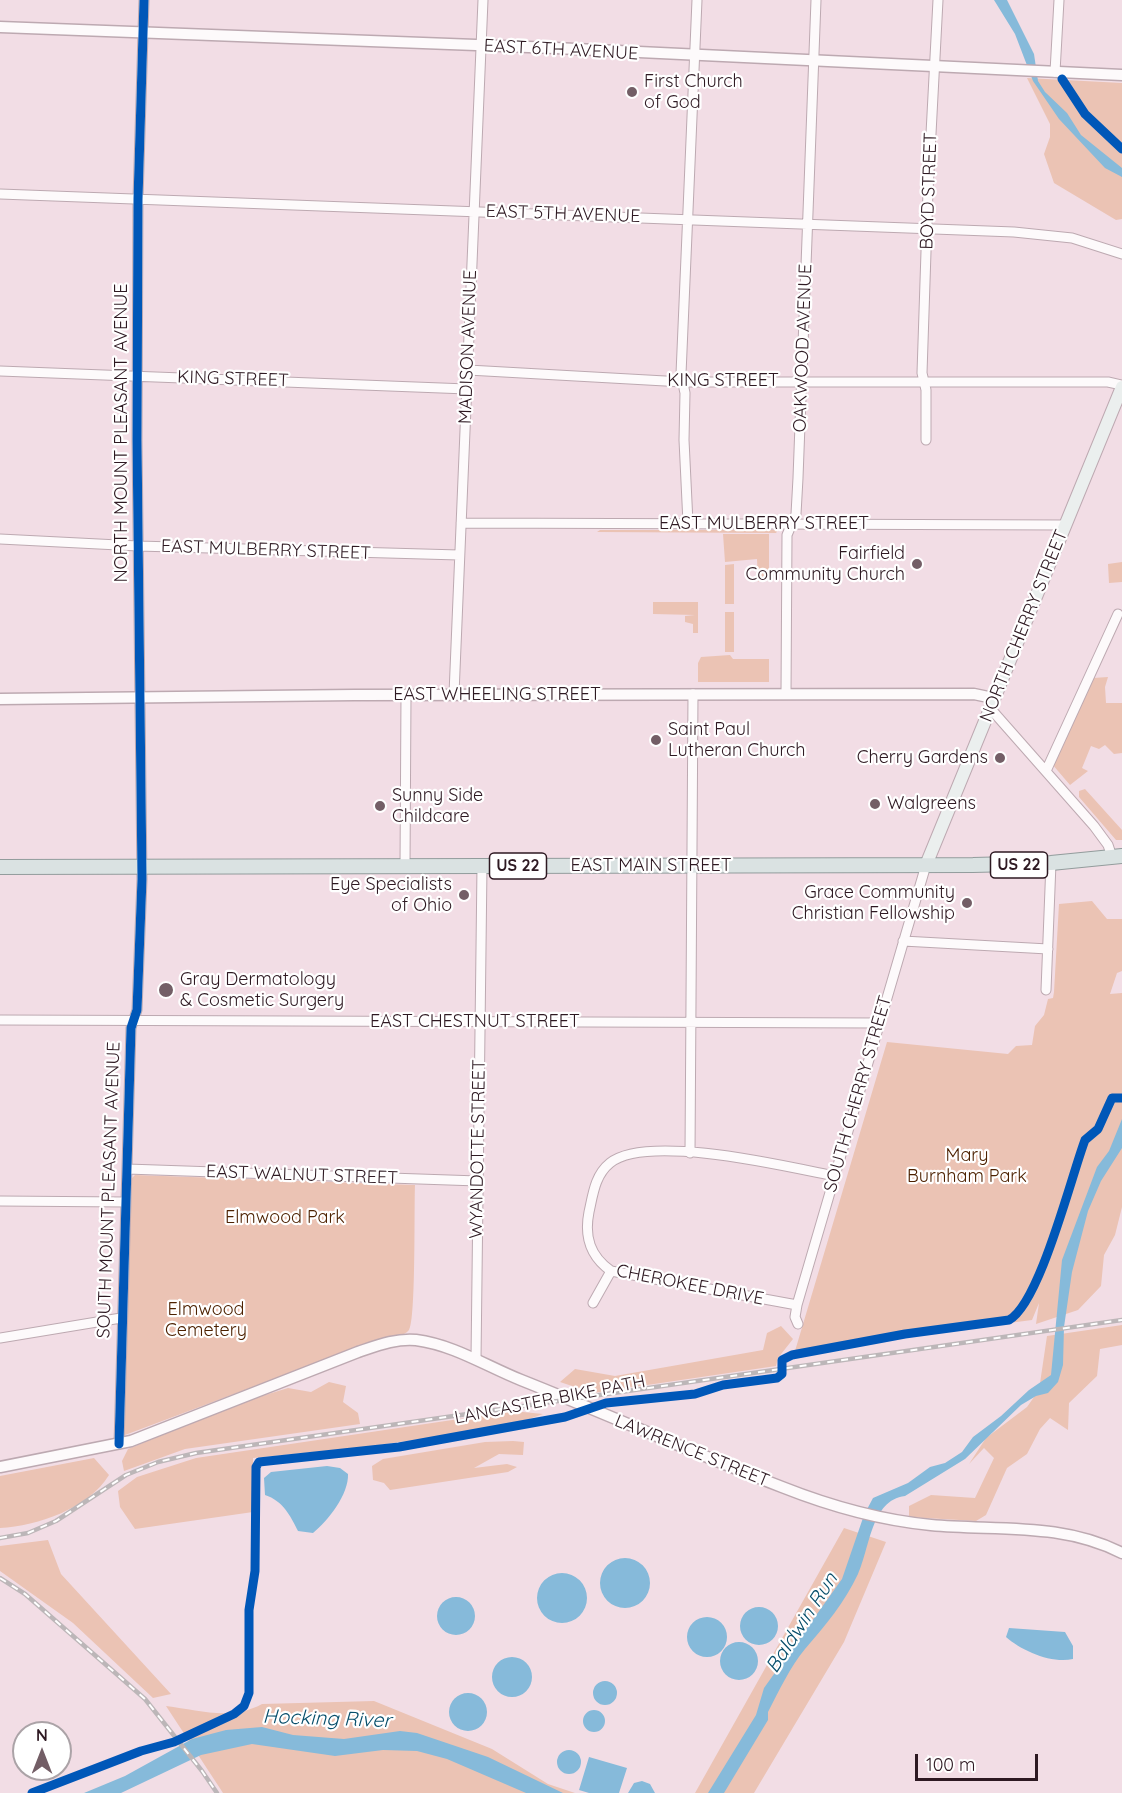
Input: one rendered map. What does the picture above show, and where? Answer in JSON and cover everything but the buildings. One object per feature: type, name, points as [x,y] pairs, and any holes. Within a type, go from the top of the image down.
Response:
[{"type":"main road","name":"NORTH CHERRY STREET","points":[[926,865],[1122,386]]},
{"type":"main road","name":"EAST MAIN STREET","points":[[0,867],[926,865],[1051,863],[1117,857]]},
{"type":"street","name":"NORTH MOUNT PLEASANT AVENUE","points":[[142,867],[138,546],[138,199],[144,0]]},
{"type":"street","name":"MADISON AVENUE","points":[[454,694],[483,0]]},
{"type":"street","points":[[688,524],[684,440],[686,393],[683,382],[697,0]]},
{"type":"street","name":"OAKWOOD AVENUE","points":[[786,693],[787,535],[796,514],[816,0]]},
{"type":"street","name":"BOYD STREET","points":[[926,440],[925,382],[922,373],[938,0]]},
{"type":"street","points":[[1051,71],[1059,0]]},
{"type":"street","name":"EAST 6TH AVENUE","points":[[0,27],[1122,75]]},
{"type":"street","name":"EAST 5TH AVENUE","points":[[0,194],[1049,235],[1072,238],[1122,254]]},
{"type":"street","name":"KING STREET","points":[[468,370],[683,382],[1108,382],[1122,386]]},
{"type":"street","name":"KING STREET","points":[[0,371],[467,389]]},
{"type":"street","name":"EAST MULBERRY STREET","points":[[461,524],[1066,525]]},
{"type":"street","name":"EAST MULBERRY STREET","points":[[0,539],[138,546],[459,555]]},
{"type":"street","points":[[1046,771],[1118,614]]},
{"type":"street","name":"EAST WHEELING STREET","points":[[0,699],[786,693],[974,694],[992,703]]},
{"type":"street","points":[[690,1153],[693,694]]},
{"type":"street","points":[[405,866],[406,695]]},
{"type":"street","points":[[992,703],[1117,857]]},
{"type":"street","points":[[1046,990],[1051,863]]},
{"type":"street","name":"SOUTH CHERRY STREET","points":[[798,1324],[795,1317],[797,1305],[926,865]]},
{"type":"street","name":"WYANDOTTE STREET","points":[[476,1359],[482,866]]},
{"type":"street","name":"SOUTH MOUNT PLEASANT AVENUE","points":[[119,1444],[130,1028],[135,1019],[142,867]]},
{"type":"street","points":[[903,941],[1048,949]]},
{"type":"street","name":"EAST CHESTNUT STREET","points":[[0,1020],[879,1023]]},
{"type":"street","name":"CHEROKEE DRIVE","points":[[797,1305],[611,1271],[595,1256],[587,1236],[587,1220],[599,1175],[613,1161],[631,1153],[690,1153],[773,1163],[834,1176]]},
{"type":"street","name":"EAST WALNUT STREET","points":[[127,1169],[478,1181]]},
{"type":"street","points":[[0,1202],[126,1202]]},
{"type":"street","points":[[593,1303],[611,1271]]},
{"type":"street","points":[[0,1338],[121,1318]]},
{"type":"street","name":"LAWRENCE STREET","points":[[0,1467],[119,1444],[358,1352],[394,1342],[412,1340],[430,1342],[476,1359],[600,1414],[778,1486],[858,1513],[931,1525],[1059,1531],[1096,1541],[1122,1553]]},
{"type":"green space","points":[[1027,78],[1122,83],[1122,219],[1116,220],[1054,183],[1044,154],[1050,137],[1050,124]]},
{"type":"green space","points":[[600,530],[778,530],[776,533],[597,532]]},
{"type":"green space","points":[[723,534],[769,534],[769,570],[758,582],[757,559],[725,562]]},
{"type":"green space","points":[[1122,562],[1122,582],[1109,583],[1108,564]]},
{"type":"green space","points":[[734,564],[734,604],[725,604],[725,565]]},
{"type":"green space","points":[[653,602],[698,602],[698,633],[693,633],[693,624],[685,622],[685,616],[695,615],[653,614]]},
{"type":"green space","points":[[725,612],[734,612],[734,652],[725,652]]},
{"type":"green space","points":[[730,655],[733,659],[769,659],[769,682],[698,682],[698,663],[701,657]]},
{"type":"green space","points":[[1108,677],[1105,687],[1106,703],[1122,703],[1122,753],[1114,754],[1105,745],[1099,749],[1091,746],[1082,768],[1088,771],[1070,785],[1052,764],[1093,678]]},
{"type":"green space","points":[[1085,789],[1122,830],[1122,840],[1116,840],[1079,797],[1079,791]]},
{"type":"green space","name":"Mary Burnham Park","points":[[1092,901],[1107,919],[1122,919],[1122,971],[1117,973],[1110,994],[1122,993],[1122,1207],[1115,1235],[1104,1255],[1101,1286],[1078,1310],[1036,1324],[1039,1303],[1032,1320],[795,1351],[887,1042],[1008,1054],[1016,1046],[1032,1045],[1035,1026],[1044,1015],[1048,999],[1053,998],[1059,904]]},
{"type":"green space","name":"Elmwood Cemetery","points":[[135,1175],[415,1185],[414,1285],[409,1330],[401,1335],[383,1338],[123,1434],[132,1178]]},
{"type":"green space","points":[[1122,1325],[1122,1345],[1100,1349],[1097,1376],[1069,1403],[1068,1430],[1050,1418],[1040,1429],[1027,1454],[1007,1468],[986,1515],[976,1521],[909,1517],[909,1506],[931,1495],[975,1498],[994,1458],[984,1448],[969,1464],[986,1438],[1027,1407],[1039,1390],[1047,1336]]},
{"type":"green space","points":[[781,1326],[793,1339],[778,1358],[776,1366],[593,1393],[560,1382],[575,1369],[615,1376],[763,1350],[767,1333]]},
{"type":"green space","points":[[329,1382],[346,1386],[343,1402],[358,1413],[360,1424],[185,1449],[124,1471],[122,1461],[128,1449],[249,1400],[288,1388],[311,1392]]},
{"type":"green space","points":[[513,1411],[543,1414],[513,1425],[366,1447],[253,1458],[253,1512],[135,1529],[120,1507],[118,1491],[137,1477],[196,1458]]},
{"type":"green space","points":[[485,1442],[524,1442],[523,1455],[499,1454],[474,1468],[507,1464],[517,1467],[508,1472],[390,1490],[384,1483],[373,1480],[372,1466],[383,1459]]},
{"type":"green space","points":[[94,1458],[109,1475],[89,1497],[76,1506],[46,1519],[15,1527],[0,1528],[0,1476]]},
{"type":"green space","points":[[844,1528],[886,1542],[844,1642],[754,1793],[695,1793]]},
{"type":"green space","points":[[48,1540],[61,1574],[171,1694],[153,1698],[73,1623],[0,1571],[0,1546]]},
{"type":"green space","points":[[374,1701],[492,1749],[548,1784],[575,1793],[223,1793],[166,1706],[227,1713],[239,1712],[262,1704]]},
{"type":"water","points":[[994,0],[1007,0],[1034,54],[1038,81],[1045,92],[1067,113],[1081,135],[1122,168],[1122,177],[1105,168],[1059,119],[1033,81],[1015,34]]},
{"type":"water","points":[[1122,1119],[1122,1148],[1101,1181],[1088,1211],[1072,1272],[1064,1327],[1063,1365],[1058,1382],[1048,1393],[1036,1396],[1021,1405],[965,1459],[885,1506],[873,1527],[858,1574],[847,1594],[794,1663],[768,1712],[768,1720],[724,1793],[708,1793],[756,1715],[764,1688],[842,1579],[864,1515],[873,1498],[908,1483],[930,1467],[945,1463],[962,1452],[973,1437],[1001,1416],[1029,1390],[1051,1375],[1062,1260],[1097,1167],[1109,1151]]},
{"type":"water","points":[[327,1466],[340,1468],[348,1474],[345,1490],[331,1514],[313,1533],[298,1531],[281,1505],[265,1495],[264,1478],[271,1472]]},
{"type":"water","points":[[625,1558],[643,1565],[650,1583],[643,1601],[625,1608],[607,1601],[600,1583],[607,1565]]},
{"type":"water","points":[[562,1573],[580,1580],[587,1598],[580,1616],[562,1623],[544,1616],[537,1598],[544,1580]]},
{"type":"water","points":[[456,1597],[470,1602],[475,1616],[470,1630],[456,1635],[442,1630],[437,1616],[442,1602]]},
{"type":"water","points":[[759,1607],[773,1612],[778,1626],[773,1640],[759,1645],[745,1640],[740,1626],[745,1612]]},
{"type":"water","points":[[707,1617],[721,1623],[727,1637],[721,1651],[707,1657],[693,1651],[687,1637],[693,1623]]},
{"type":"water","points":[[1009,1628],[1065,1632],[1073,1646],[1073,1659],[1047,1658],[1020,1647],[1006,1637]]},
{"type":"water","points":[[739,1642],[753,1647],[758,1661],[753,1675],[739,1680],[725,1675],[720,1661],[725,1647]]},
{"type":"water","points":[[512,1657],[526,1663],[532,1677],[526,1691],[512,1697],[498,1691],[492,1677],[498,1663]]},
{"type":"water","points":[[605,1681],[614,1684],[617,1693],[614,1702],[605,1705],[596,1702],[593,1693],[596,1684]]},
{"type":"water","points":[[468,1693],[482,1698],[487,1712],[482,1726],[468,1731],[454,1726],[449,1712],[454,1698]]},
{"type":"water","points":[[594,1710],[602,1713],[605,1721],[602,1729],[594,1732],[586,1729],[583,1721],[586,1713]]},
{"type":"water","points":[[262,1727],[293,1735],[344,1739],[400,1731],[417,1733],[488,1757],[563,1793],[526,1793],[447,1759],[417,1751],[383,1750],[335,1756],[252,1744],[201,1755],[121,1793],[84,1793],[125,1776],[192,1739],[226,1730]]},
{"type":"water","points":[[569,1750],[574,1751],[580,1757],[580,1767],[574,1773],[569,1774],[564,1773],[558,1767],[557,1762],[558,1757],[564,1751]]},
{"type":"water","points":[[589,1757],[627,1768],[619,1793],[589,1793],[579,1790]]},
{"type":"water","points":[[642,1781],[650,1784],[655,1793],[628,1793],[634,1783]]},
{"type":"railway","points":[[0,1538],[28,1533],[56,1521],[126,1475],[158,1462],[196,1453],[1122,1320]]},
{"type":"railway","points":[[0,1578],[25,1594],[145,1699],[217,1793]]},
{"type":"cycle path","points":[[119,1444],[131,1028],[137,1010],[142,879],[137,440],[138,199],[144,0]]},
{"type":"cycle path","points":[[1062,79],[1085,114],[1122,149]]},
{"type":"cycle path","name":"LANCASTER BIKE PATH","points":[[32,1793],[141,1751],[174,1742],[234,1714],[244,1706],[249,1693],[249,1610],[255,1571],[256,1467],[259,1462],[399,1447],[565,1417],[606,1403],[695,1394],[723,1385],[777,1378],[782,1374],[782,1360],[792,1355],[905,1334],[1009,1320],[1021,1309],[1043,1265],[1085,1140],[1098,1129],[1112,1098],[1122,1098]]},
{"type":"place","name":"First Church of God","points":[[632,92]]},
{"type":"place","name":"Fairfield Community Church","points":[[917,564]]},
{"type":"place","name":"Saint Paul Lutheran Church","points":[[656,740]]},
{"type":"place","name":"Cherry Gardens","points":[[1000,758]]},
{"type":"place","name":"Walgreens","points":[[875,804]]},
{"type":"place","name":"Sunny Side Childcare","points":[[380,806]]},
{"type":"place","name":"Eye Specialists of Ohio","points":[[464,895]]},
{"type":"place","name":"Grace Community Christian Fellowship","points":[[967,903]]},
{"type":"place","name":"Gray Dermatology & Cosmetic Surgery","points":[[166,990]]},
{"type":"park label","name":"Elmwood Park","points":[[285,1218]]},
{"type":"water label","name":"Baldwin Run","points":[[802,1623]]},
{"type":"water label","name":"Hocking River","points":[[327,1719]]}]
